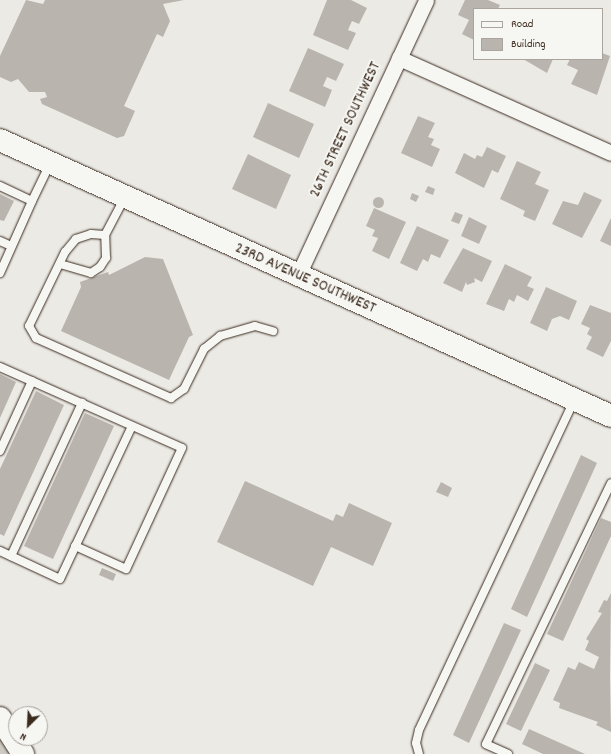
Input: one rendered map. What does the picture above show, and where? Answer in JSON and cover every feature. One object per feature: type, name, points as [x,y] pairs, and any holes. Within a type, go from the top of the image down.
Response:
[{"type":"main road","name":"23RD AVENUE SOUTHWEST","points":[[0,140],[611,416]]},
{"type":"main road","points":[[0,718],[23,754]]},
{"type":"street","name":"26TH STREET SOUTHWEST","points":[[298,275],[426,0]]},
{"type":"street","points":[[399,58],[611,154]]},
{"type":"lane","points":[[0,273],[50,163]]},
{"type":"lane","points":[[1,188],[32,201]]},
{"type":"lane","points":[[60,264],[91,273],[100,267],[106,258],[105,235],[125,197]]},
{"type":"lane","points":[[105,235],[91,234],[76,239],[60,264],[29,326],[36,338],[171,398],[184,389],[204,349],[220,336],[255,326],[273,331]]},
{"type":"lane","points":[[0,241],[12,246]]},
{"type":"lane","points":[[0,367],[182,448],[126,569],[76,546]]},
{"type":"lane","points":[[0,451],[32,381]]},
{"type":"lane","points":[[419,754],[416,742],[419,730],[574,400]]},
{"type":"lane","points":[[11,556],[82,403]]},
{"type":"lane","points":[[0,551],[60,579],[132,426]]},
{"type":"lane","points":[[508,754],[486,744],[609,495],[611,483]]},
{"type":"shaded area","points":[[0,737],[12,754],[0,754]]},
{"type":"building","points":[[26,0],[43,4],[45,0],[184,0],[163,4],[170,21],[163,37],[157,34],[124,106],[135,111],[124,136],[117,138],[42,104],[40,99],[47,97],[45,92],[29,92],[18,79],[11,82],[0,77],[0,56]]},
{"type":"building","points":[[327,0],[351,0],[367,8],[359,24],[352,21],[348,30],[356,33],[348,50],[313,35]]},
{"type":"building","points":[[465,0],[488,0],[500,5],[498,8],[473,8],[473,40],[462,34],[469,20],[458,15]]},
{"type":"building","points":[[308,48],[344,64],[336,81],[327,77],[323,86],[332,90],[325,107],[289,91]]},
{"type":"building","points":[[603,53],[610,56],[597,95],[571,84],[578,70],[567,65],[570,60],[603,60]]},
{"type":"building","points":[[525,60],[553,60],[547,73]]},
{"type":"building","points":[[268,103],[314,124],[299,158],[253,137]]},
{"type":"building","points":[[418,116],[435,123],[428,137],[434,139],[431,145],[440,149],[432,167],[401,153]]},
{"type":"building","points":[[487,147],[506,156],[498,173],[492,170],[484,188],[455,173],[464,153],[475,159],[477,155],[482,157]]},
{"type":"building","points":[[248,154],[291,175],[276,209],[232,189]]},
{"type":"building","points":[[517,161],[541,172],[535,184],[549,190],[535,221],[523,216],[525,211],[500,199]]},
{"type":"building","points":[[428,186],[435,189],[433,195],[425,192]]},
{"type":"building","points":[[584,192],[602,200],[582,238],[552,224],[563,201],[578,205]]},
{"type":"building","points":[[412,193],[419,196],[416,202],[410,199]]},
{"type":"building","points":[[0,194],[14,201],[4,221],[0,220]]},
{"type":"building","points":[[378,196],[382,198],[384,202],[382,206],[378,208],[374,206],[372,202],[374,198]]},
{"type":"building","points":[[374,208],[406,222],[389,259],[372,251],[378,238],[372,236],[375,230],[366,226]]},
{"type":"building","points":[[455,212],[463,215],[459,224],[451,221]]},
{"type":"building","points":[[469,217],[487,226],[479,244],[461,236]]},
{"type":"building","points":[[611,218],[611,246],[600,241]]},
{"type":"building","points":[[417,226],[449,240],[440,258],[431,254],[428,262],[423,259],[417,271],[400,263]]},
{"type":"building","points":[[463,248],[492,261],[482,282],[474,278],[475,282],[467,285],[466,282],[462,292],[443,283]]},
{"type":"building","points":[[145,257],[163,259],[193,335],[189,337],[169,380],[61,331],[81,287],[80,282],[108,272],[109,275]]},
{"type":"building","points":[[505,264],[532,277],[527,286],[534,289],[528,301],[517,295],[514,302],[509,299],[504,311],[486,304]]},
{"type":"building","points":[[546,287],[577,301],[569,320],[560,316],[552,319],[547,331],[530,323]]},
{"type":"building","points":[[590,305],[611,313],[611,341],[603,357],[586,349],[592,337],[587,334],[590,328],[581,324]]},
{"type":"building","points":[[0,374],[16,382],[0,418]]},
{"type":"building","points":[[36,391],[64,405],[4,536],[0,534],[0,469]]},
{"type":"building","points":[[85,413],[114,426],[53,559],[24,546]]},
{"type":"building","points":[[581,455],[597,463],[527,617],[511,609]]},
{"type":"building","points":[[245,481],[333,521],[336,514],[343,517],[349,503],[392,523],[373,566],[331,547],[313,586],[217,542]]},
{"type":"building","points":[[441,482],[452,488],[448,497],[436,492]]},
{"type":"building","points":[[601,518],[611,522],[611,536],[563,641],[547,634]]},
{"type":"building","points":[[102,568],[116,574],[113,581],[99,575]]},
{"type":"building","points":[[611,593],[611,732],[596,725],[598,722],[559,708],[560,703],[553,700],[568,667],[575,670],[579,662],[594,669],[599,657],[585,650],[589,641],[586,639],[602,613],[598,612],[604,600],[607,601]]},
{"type":"building","points":[[504,623],[521,630],[469,743],[453,735]]},
{"type":"building","points":[[535,663],[550,670],[521,731],[506,724]]},
{"type":"building","points":[[529,729],[585,754],[543,754],[522,744]]}]
